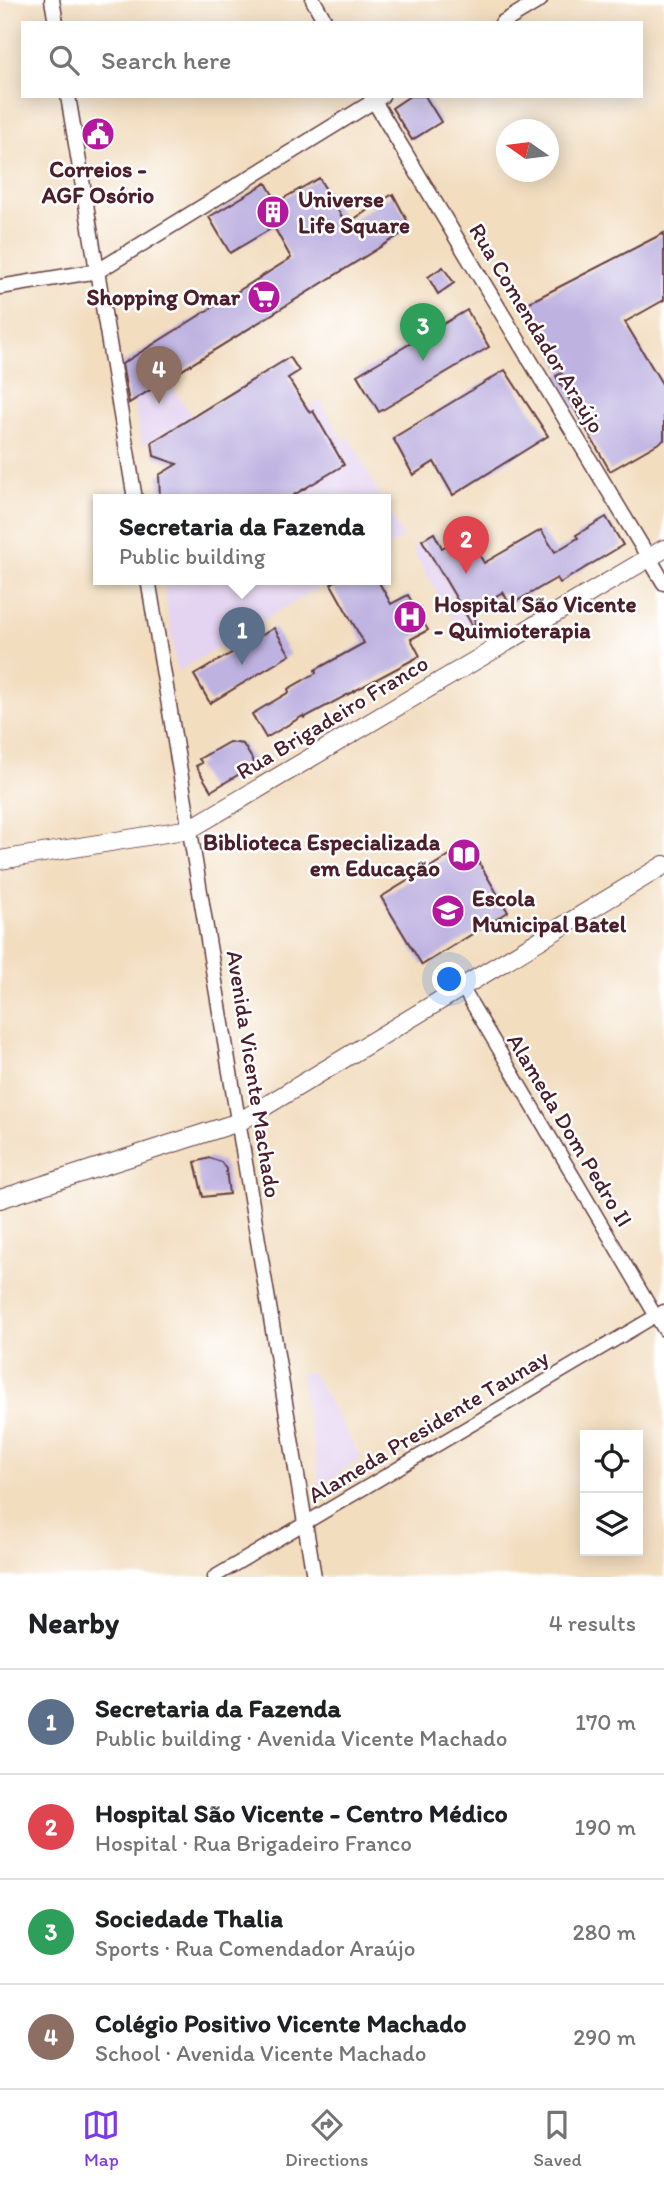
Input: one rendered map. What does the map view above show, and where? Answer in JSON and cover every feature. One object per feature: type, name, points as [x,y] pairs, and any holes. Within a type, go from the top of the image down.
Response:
[{"type":"main road","name":"Rua Brigadeiro Franco","points":[[0,860],[190,829],[657,554]]},
{"type":"main road","points":[[0,1199],[239,1122],[664,865]]},
{"type":"street","points":[[52,0],[56,21]]},
{"type":"street","points":[[313,0],[325,21]]},
{"type":"street","points":[[505,21],[540,0]]},
{"type":"street","points":[[68,98],[134,494]]},
{"type":"street","points":[[0,287],[98,271],[376,98]]},
{"type":"street","name":"Rua Comendador Araújo","points":[[376,98],[657,554],[664,583]]},
{"type":"street","name":"Avenida Vicente Machado","points":[[149,585],[314,1577]]},
{"type":"street","name":"Alameda Dom Pedro II","points":[[462,987],[660,1314],[664,1330]]},
{"type":"street","name":"Alameda Presidente Taunay","points":[[214,1577],[660,1314]]},
{"type":"shaded area","points":[[162,371],[193,417],[142,446],[132,391]]},
{"type":"shaded area","points":[[320,400],[344,440],[350,438],[379,494],[168,494]]},
{"type":"shaded area","points":[[391,514],[403,538],[391,545]]},
{"type":"shaded area","points":[[423,542],[474,631],[463,638],[412,549]]},
{"type":"shaded area","points":[[164,585],[323,585],[177,672]]},
{"type":"shaded area","points":[[312,1372],[361,1458],[320,1485],[300,1374]]},
{"type":"building","points":[[407,98],[426,98],[441,122],[412,140],[392,108]]},
{"type":"building","name":"Shopping Omar","points":[[319,178],[346,224],[393,194],[411,228],[129,403],[122,364],[291,258],[274,227],[230,253],[209,217],[266,183],[277,202]]},
{"type":"building","points":[[664,233],[664,300],[625,322],[664,387],[664,440],[610,471],[556,376],[562,373],[543,332],[526,304]]},
{"type":"building","points":[[443,267],[454,283],[438,294],[428,277]]},
{"type":"building","points":[[467,310],[489,347],[379,412],[357,375]]},
{"type":"building","points":[[290,357],[299,371],[288,378],[310,413],[313,411],[344,465],[296,494],[160,494],[159,475],[177,464],[154,456],[152,442]]},
{"type":"building","points":[[505,370],[548,436],[453,495],[434,462],[413,475],[393,438]]},
{"type":"building","points":[[606,517],[623,545],[560,583],[557,578],[510,605],[503,592],[474,609],[475,630],[422,540],[434,533],[442,548],[467,534],[484,563],[541,530],[555,552],[578,538],[576,535]]},
{"type":"building","points":[[332,585],[380,585],[391,604],[408,595],[428,630],[411,639],[420,656],[266,738],[252,714],[289,692],[288,689],[316,673],[315,670],[364,643]]},
{"type":"building","points":[[274,628],[290,655],[210,703],[194,675]]},
{"type":"building","points":[[229,742],[243,744],[254,762],[251,767],[211,791],[196,766],[202,763],[199,759]]},
{"type":"building","name":"Escola Municipal Batel","points":[[468,844],[508,912],[422,965],[381,897]]},
{"type":"building","points":[[210,1158],[221,1162],[226,1169],[229,1194],[203,1197],[195,1162]]},
{"type":"place","name":"Correios - AGF Osório","points":[[98,134]]},
{"type":"place","name":"Universe Life Square","points":[[273,212]]},
{"type":"place","name":"Shopping Omar","points":[[264,297]]},
{"type":"place","name":"Sociedade Thalia","points":[[423,361]]},
{"type":"place","name":"Colégio Positivo Vicente Machado","points":[[159,404]]},
{"type":"place","name":"Hospital São Vicente - Centro Médico","points":[[466,574]]},
{"type":"place","name":"Hospital São Vicente - Quimioterapia","points":[[410,617]]},
{"type":"place","name":"Secretaria da Fazenda","points":[[242,665]]},
{"type":"place","name":"Biblioteca Especializada em Educação","points":[[464,855]]},
{"type":"place","name":"Escola Municipal Batel","points":[[448,911]]}]
